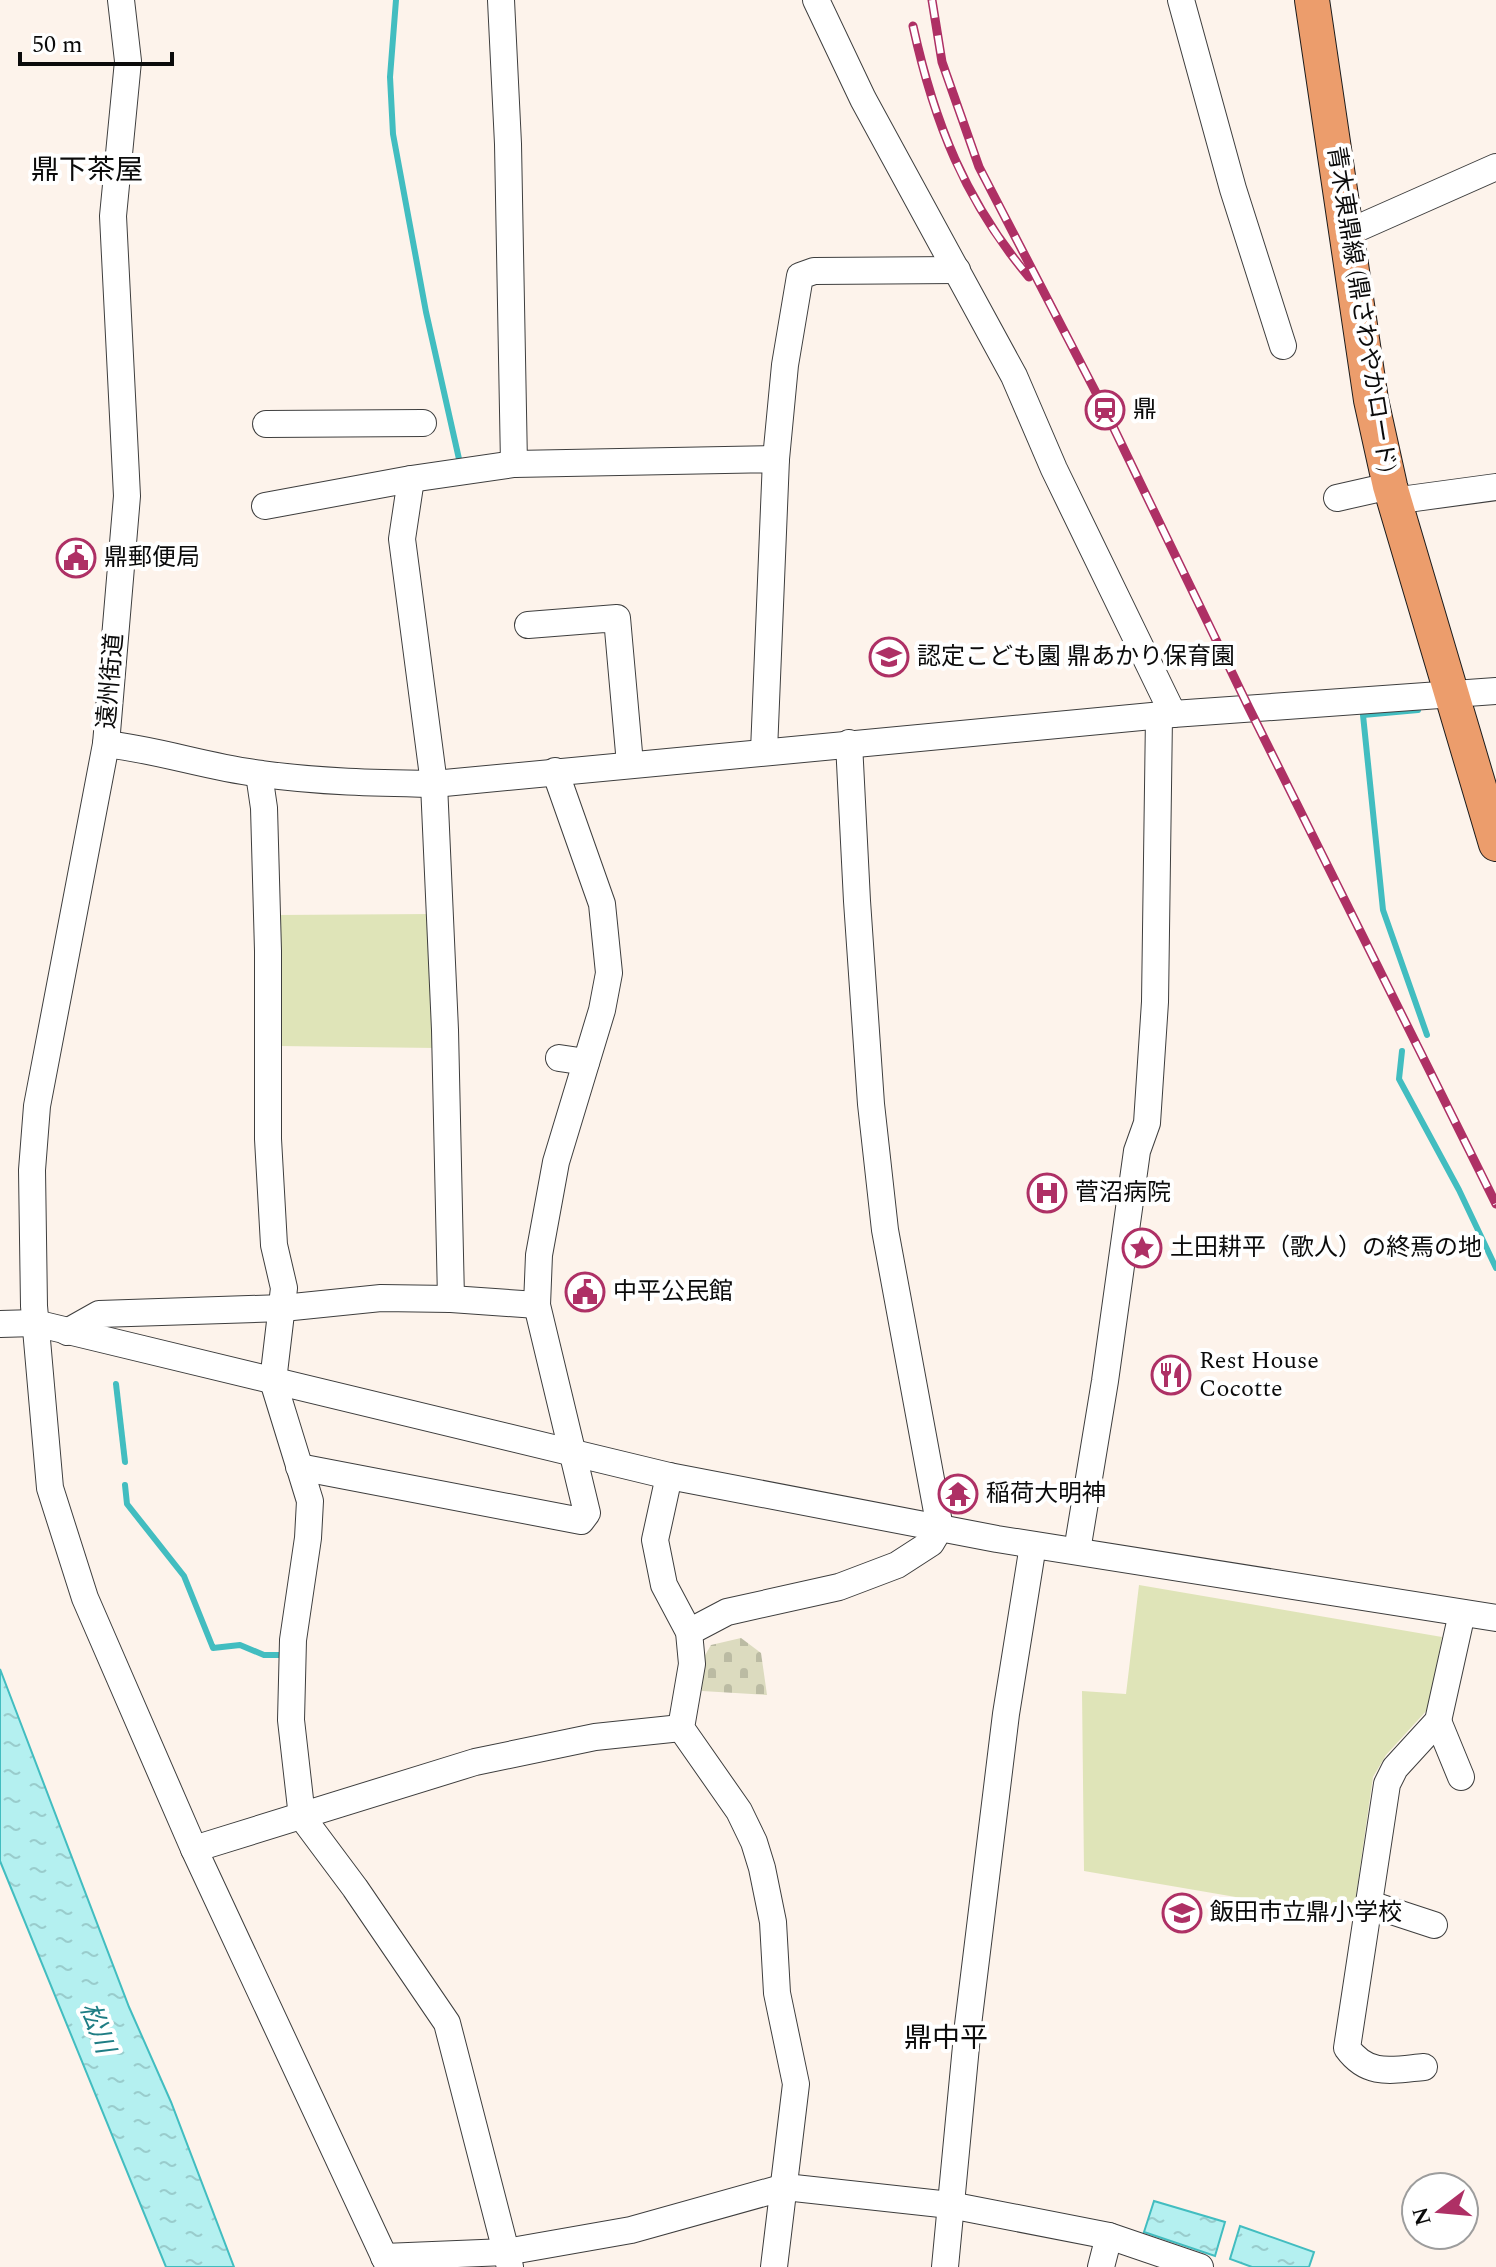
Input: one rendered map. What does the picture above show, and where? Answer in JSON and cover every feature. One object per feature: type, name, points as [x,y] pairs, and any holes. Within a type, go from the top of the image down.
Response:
[{"type":"main road","name":"青木東鼎線 (鼎さわやかロード)","points":[[1312,0],[1371,400],[1392,493],[1496,844]]},
{"type":"street","name":"遠州街道","points":[[121,0],[128,61],[113,216],[127,496],[106,744],[37,1106],[32,1170],[35,1323],[50,1488],[71,1560],[194,1849],[387,2262]]},
{"type":"street","points":[[501,0],[508,144],[514,464]]},
{"type":"street","points":[[816,0],[863,99],[1014,376],[1166,715],[1147,1123],[1137,1151],[1077,1551]]},
{"type":"street","points":[[1181,0],[1233,189],[1283,346]]},
{"type":"street","points":[[1347,233],[1496,167]]},
{"type":"street","points":[[764,751],[776,459],[785,365],[800,276],[814,271],[957,270]]},
{"type":"street","points":[[266,424],[423,423]]},
{"type":"street","points":[[265,506],[514,464],[776,459]]},
{"type":"street","points":[[411,479],[402,539],[434,784],[445,1030],[451,1299]]},
{"type":"street","points":[[1337,498],[1496,487]]},
{"type":"street","points":[[528,625],[617,618],[630,764]]},
{"type":"street","points":[[106,744],[259,774],[328,781],[434,784],[1166,715],[1496,691]]},
{"type":"street","points":[[689,1632],[727,1612],[839,1587],[897,1565],[931,1543],[940,1528],[885,1230],[869,1077],[849,743]]},
{"type":"street","points":[[299,1467],[581,1521],[587,1513],[537,1305],[539,1255],[556,1162],[602,1010],[609,973],[602,904],[555,771]]},
{"type":"street","points":[[259,774],[264,808],[266,871],[269,1154],[274,1245],[284,1288],[273,1381],[310,1501],[293,1640],[291,1720],[302,1817],[355,1888],[447,2023],[508,2259]]},
{"type":"street","points":[[559,1058],[586,1062]]},
{"type":"street","points":[[67,1332],[99,1314],[283,1308],[381,1298],[537,1305]]},
{"type":"street","points":[[0,1324],[35,1323],[669,1476],[1033,1545],[1496,1618]]},
{"type":"street","points":[[669,1476],[655,1540],[664,1585],[689,1632],[692,1664],[681,1728],[739,1811],[762,1868],[773,1922],[777,1993],[796,2084],[774,2267]]},
{"type":"street","points":[[945,2267],[968,2025],[1006,1714],[1033,1545]]},
{"type":"street","points":[[1424,2067],[1370,2068],[1357,2060],[1347,2048],[1387,1784],[1395,1768],[1438,1721],[1462,1613]]},
{"type":"street","points":[[1438,1721],[1461,1777]]},
{"type":"street","points":[[194,1849],[475,1762],[595,1737],[681,1728]]},
{"type":"street","points":[[1370,1904],[1434,1925]]},
{"type":"street","points":[[387,2262],[508,2259],[631,2230],[785,2187],[950,2205],[1109,2236],[1200,2267]]},
{"type":"street","points":[[1101,2267],[1109,2236]]},
{"type":"green space","points":[[433,914],[436,1048],[278,1046],[276,915]]},
{"type":"green space","points":[[1139,1585],[1442,1637],[1428,1709],[1386,1755],[1373,1777],[1353,1917],[1084,1871],[1082,1691],[1126,1694]]},
{"type":"green space","points":[[741,1638],[761,1653],[767,1695],[702,1691],[700,1664],[711,1645]]},
{"type":"water","name":"松川","points":[[0,1669],[129,2007],[171,2102],[234,2267],[166,2267],[0,1861]]},
{"type":"water","points":[[1154,2201],[1225,2222],[1215,2256],[1144,2232]]},
{"type":"water","points":[[1240,2226],[1314,2252],[1309,2267],[1252,2267],[1230,2259]]},
{"type":"waterway","points":[[396,0],[390,77],[393,134],[426,312],[459,459]]},
{"type":"waterway","points":[[1418,710],[1363,715],[1383,910],[1427,1035]]},
{"type":"waterway","points":[[1402,1051],[1399,1079],[1459,1190],[1496,1268]]},
{"type":"waterway","points":[[116,1384],[125,1462]]},
{"type":"waterway","points":[[125,1485],[127,1504],[184,1576],[213,1648],[240,1645],[264,1655],[284,1655],[284,1659]]},
{"type":"railway","points":[[932,0],[942,62],[979,167],[1105,410],[1249,708],[1496,1204]]},
{"type":"railway","points":[[913,26],[931,95],[955,159],[987,219],[1029,277]]},
{"type":"place","name":"鼎","points":[[1105,410]]},
{"type":"place","name":"鼎郵便局","points":[[76,558]]},
{"type":"place","name":"認定こども園 鼎あかり保育園","points":[[889,657]]},
{"type":"place","name":"菅沼病院","points":[[1047,1193]]},
{"type":"place","name":"土田耕平（歌人）の終焉の地","points":[[1142,1248]]},
{"type":"place","name":"中平公民館","points":[[585,1292]]},
{"type":"place","name":"Rest House Cocotte","points":[[1171,1375]]},
{"type":"place","name":"稲荷大明神","points":[[958,1494]]},
{"type":"place","name":"飯田市立鼎小学校","points":[[1182,1913]]},
{"type":"district","name":"鼎下茶屋","points":[[87,170]]},
{"type":"district","name":"鼎中平","points":[[946,2038]]}]
